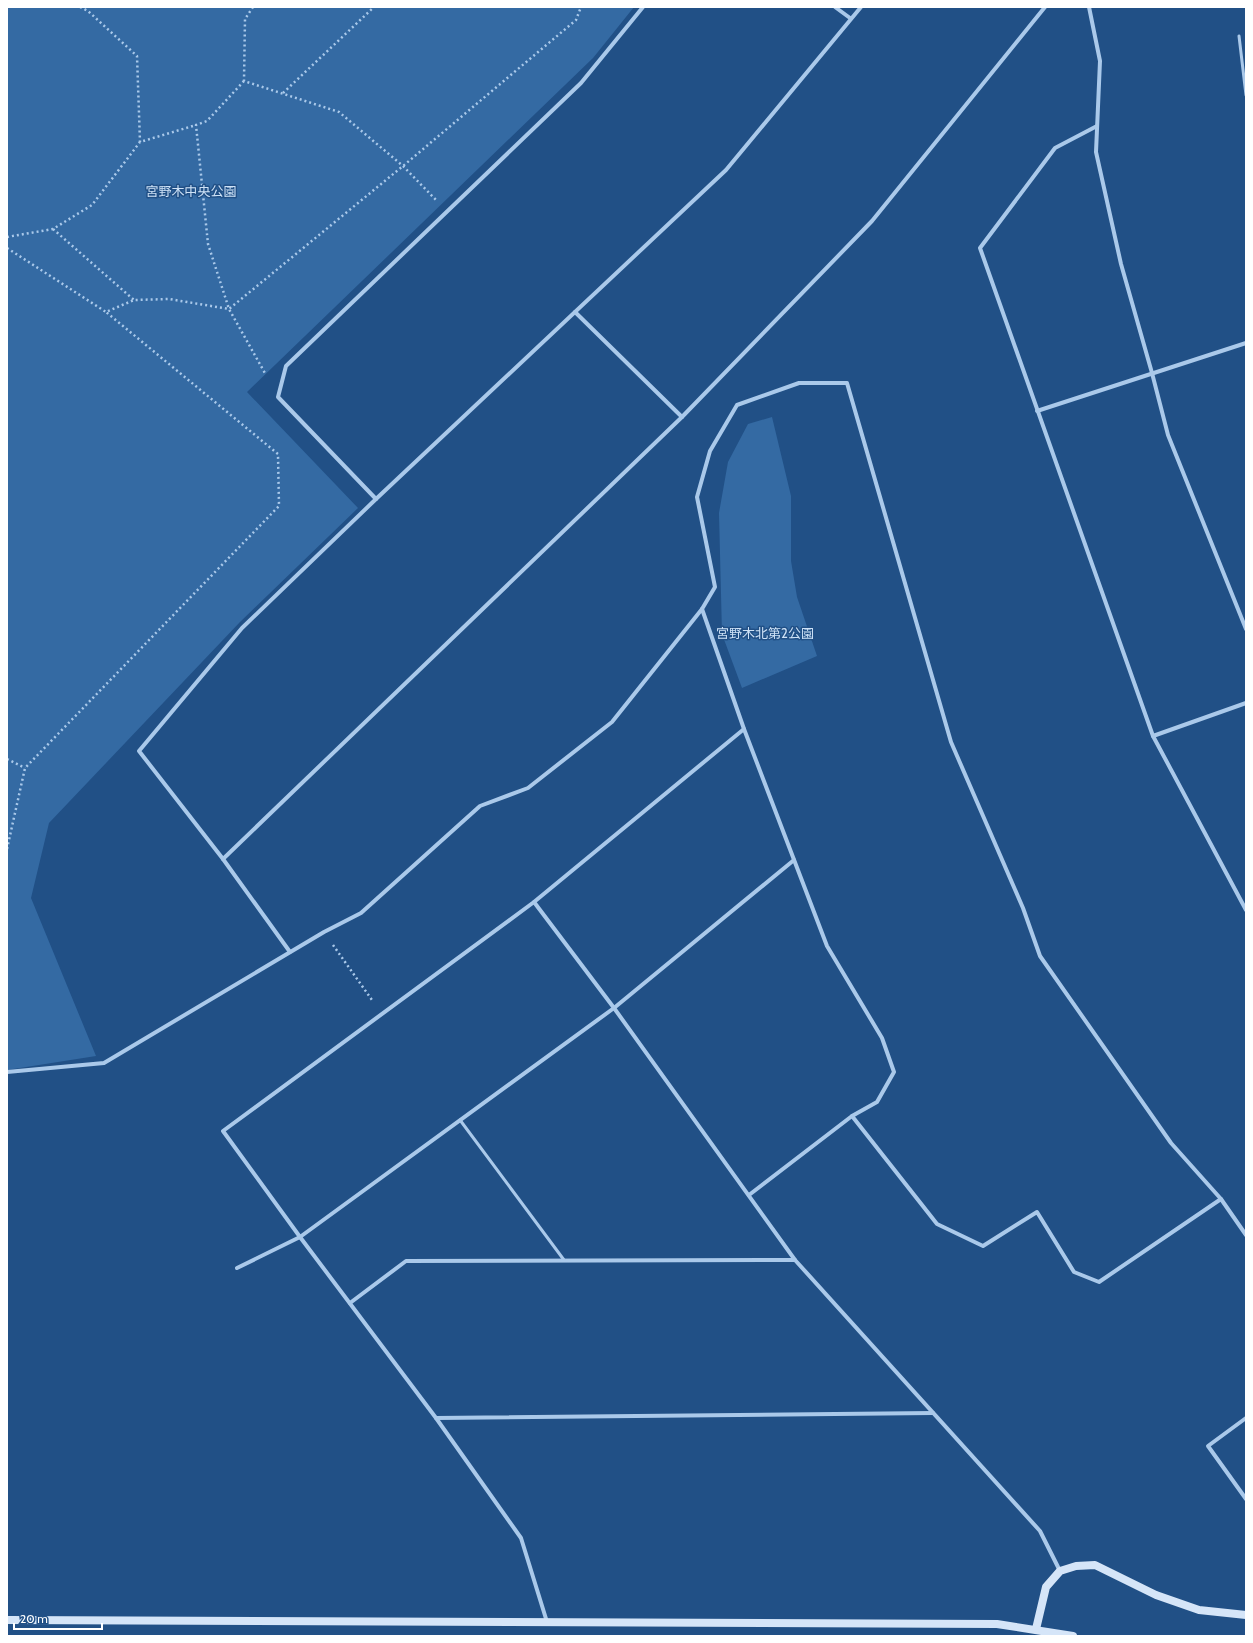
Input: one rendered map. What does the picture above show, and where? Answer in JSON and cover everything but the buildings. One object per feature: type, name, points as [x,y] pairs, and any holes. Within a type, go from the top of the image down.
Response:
[{"type":"street","points":[[376,499],[278,397],[286,366],[581,83],[643,7]]},
{"type":"street","points":[[835,7],[850,18]]},
{"type":"street","points":[[290,952],[223,859],[138,750],[242,628],[376,499],[726,170],[850,18],[861,7]]},
{"type":"street","points":[[223,859],[682,417],[872,221],[1046,7]]},
{"type":"street","points":[[1089,7],[1100,61],[1096,152],[1120,264],[1152,373],[1168,435],[1246,629]]},
{"type":"street","points":[[1097,126],[1055,148],[980,248],[1153,736],[1246,910]]},
{"type":"street","points":[[575,312],[682,417]]},
{"type":"street","points":[[1038,411],[1246,343]]},
{"type":"street","points":[[7,1072],[104,1062],[324,932],[361,913],[480,806],[528,788],[612,722],[702,609],[715,587],[697,497],[710,451],[737,405],[799,383],[847,383],[951,742],[1023,908],[1040,956],[1171,1143],[1221,1199],[1246,1235]]},
{"type":"street","points":[[702,609],[744,728],[827,946],[882,1038],[894,1072],[877,1102],[852,1116],[748,1195]]},
{"type":"street","points":[[1153,736],[1246,703]]},
{"type":"street","points":[[547,1622],[521,1538],[436,1418],[300,1237],[224,1131],[534,902],[744,728]]},
{"type":"street","points":[[237,1268],[300,1237],[614,1008],[794,860]]},
{"type":"street","points":[[534,902],[614,1008],[795,1260],[1040,1531],[1060,1571]]},
{"type":"street","points":[[852,1116],[937,1224],[983,1246],[1037,1212],[1074,1272],[1099,1282],[1221,1199]]},
{"type":"street","points":[[350,1303],[406,1261],[795,1260]]},
{"type":"street","points":[[436,1418],[933,1413]]},
{"type":"street","points":[[1246,1418],[1208,1446],[1246,1499]]},
{"type":"street","points":[[1036,1629],[1046,1587],[1060,1571],[1076,1566],[1095,1565],[1156,1595],[1199,1610],[1246,1615]]},
{"type":"street","points":[[7,1620],[997,1624],[1073,1636]]},
{"type":"lane","points":[[1239,36],[1246,95]]},
{"type":"lane","points":[[460,1120],[564,1260]]},
{"type":"path","points":[[80,7],[88,11],[137,56],[140,142]]},
{"type":"path","points":[[7,236],[53,229],[92,205],[140,142],[196,126],[207,121],[244,81],[245,19],[253,7]]},
{"type":"path","points":[[283,93],[374,7]]},
{"type":"path","points":[[229,310],[576,20],[581,7]]},
{"type":"path","points":[[244,81],[339,112],[403,166],[447,211]]},
{"type":"path","points":[[196,126],[208,244],[229,310],[278,397]]},
{"type":"path","points":[[53,229],[134,300]]},
{"type":"path","points":[[7,248],[106,312],[278,454],[279,506],[25,768],[7,849]]},
{"type":"path","points":[[106,312],[134,300],[170,299],[229,310]]},
{"type":"path","points":[[7,759],[25,768]]},
{"type":"path","points":[[324,932],[382,1014]]},
{"type":"green space","name":"宮野木中央公園","points":[[7,7],[634,7],[593,58],[247,392],[358,508],[240,622],[49,823],[31,898],[96,1056],[7,1070]]},
{"type":"green space","name":"宮野木北第2公園","points":[[772,417],[791,496],[791,561],[797,597],[817,656],[742,688],[722,634],[719,513],[728,462],[748,424]]}]
